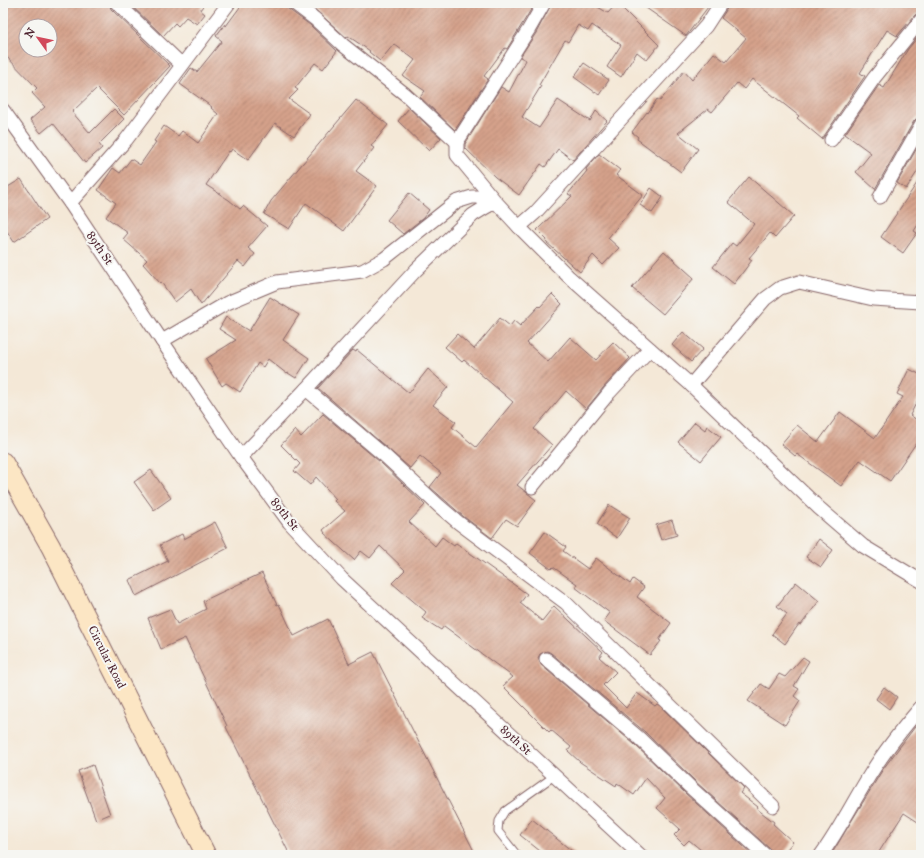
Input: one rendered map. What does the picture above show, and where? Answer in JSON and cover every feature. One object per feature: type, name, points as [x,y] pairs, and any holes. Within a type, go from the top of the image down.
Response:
[{"type":"main road","name":"Circular Road","points":[[3,462],[51,547],[206,855]]},
{"type":"street","points":[[117,3],[182,65]]},
{"type":"street","points":[[70,204],[126,140],[229,3]]},
{"type":"street","points":[[294,3],[316,19],[343,45],[405,94],[457,142]]},
{"type":"street","points":[[492,204],[457,155],[457,142],[525,36],[544,3]]},
{"type":"street","points":[[519,227],[535,213],[706,26],[721,3]]},
{"type":"street","points":[[831,140],[874,78],[921,20]]},
{"type":"street","name":"89th St","points":[[3,110],[70,204],[241,456],[289,522],[342,579],[640,855]]},
{"type":"street","points":[[880,197],[921,125]]},
{"type":"street","points":[[162,341],[227,303],[277,282],[362,271],[384,259],[456,202],[472,197],[480,197],[492,204],[519,227],[568,276],[691,386],[819,508],[863,546],[921,581]]},
{"type":"street","points":[[241,456],[416,270],[473,215],[492,204]]},
{"type":"street","points":[[691,386],[765,298],[780,288],[799,282],[873,299],[921,302]]},
{"type":"street","points":[[532,486],[609,393],[650,349]]},
{"type":"street","points":[[306,388],[385,456],[459,523],[566,603],[773,806]]},
{"type":"street","points":[[546,660],[639,738],[690,787],[765,855]]},
{"type":"street","points":[[821,855],[836,834],[871,773],[898,734],[921,707]]},
{"type":"lane","points":[[517,855],[498,831],[499,821],[505,811],[554,776]]},
{"type":"building","points":[[3,3],[109,3],[111,9],[170,66],[124,115],[97,88],[72,112],[90,133],[114,109],[124,119],[99,144],[102,148],[85,163],[53,123],[41,133],[30,120],[45,107],[32,93],[37,88],[3,53]]},
{"type":"building","points":[[129,3],[205,3],[200,10],[205,14],[197,24],[186,17],[178,26],[175,23],[163,36]]},
{"type":"building","points":[[243,3],[280,3],[310,25],[337,51],[323,69],[315,63],[295,88],[298,90],[289,99],[310,114],[294,136],[275,123],[248,160],[232,149],[230,152],[229,151],[206,185],[240,209],[243,206],[267,226],[248,248],[255,254],[245,267],[238,261],[201,305],[191,289],[175,302],[161,282],[160,283],[143,264],[147,260],[123,239],[128,233],[106,217],[116,203],[98,190],[113,168],[120,173],[131,159],[140,165],[156,142],[154,141],[164,126],[178,136],[182,131],[198,143],[218,114],[211,108],[212,107],[180,84],[191,68],[197,72],[222,41],[216,36],[225,24],[226,26]]},
{"type":"building","points":[[312,3],[535,3],[507,49],[505,48],[484,76],[488,79],[455,130],[420,97],[425,91],[403,76],[415,60],[394,44],[380,61],[369,52],[370,51],[348,36],[347,38],[310,5]]},
{"type":"building","points":[[552,3],[591,3],[608,13],[617,3],[659,45],[647,60],[637,52],[621,77],[607,67],[621,45],[592,25],[588,31],[578,25],[568,42],[565,40],[539,85],[541,86],[522,117],[539,128],[558,100],[590,121],[596,111],[607,121],[573,160],[558,149],[545,167],[541,164],[519,195],[495,177],[465,148],[465,144],[501,87],[509,92],[526,60],[520,57],[536,33]]},
{"type":"building","points":[[639,3],[711,3],[686,36]]},
{"type":"building","points":[[729,3],[916,3],[921,6],[921,12],[915,15],[897,36],[887,30],[860,73],[865,76],[822,139],[797,118],[799,116],[752,79],[744,89],[737,83],[712,112],[708,109],[678,133],[698,149],[681,172],[637,139],[638,137],[632,132],[647,112],[648,113],[657,99],[660,101],[684,71],[692,80],[714,53],[726,62],[746,38],[721,18]]},
{"type":"building","points":[[921,33],[921,117],[914,121],[875,189],[856,172],[871,153],[845,134],[879,85],[884,88],[908,49]]},
{"type":"building","points":[[584,63],[609,80],[599,95],[574,77]]},
{"type":"building","points":[[356,100],[388,125],[371,146],[374,148],[356,171],[377,186],[344,231],[306,203],[289,229],[264,214],[271,201]]},
{"type":"building","points":[[409,108],[441,138],[429,151],[398,121]]},
{"type":"building","points":[[921,141],[921,166],[906,189],[897,183]]},
{"type":"building","points":[[599,154],[620,170],[616,175],[643,195],[608,238],[619,248],[603,265],[593,255],[580,272],[546,242],[547,240],[537,230],[572,196],[568,194]]},
{"type":"building","points":[[749,177],[794,216],[775,238],[770,233],[749,258],[752,260],[734,284],[713,267],[732,243],[736,246],[754,224],[728,202]]},
{"type":"building","points":[[921,177],[921,220],[914,231],[917,233],[903,253],[881,237]]},
{"type":"building","points":[[21,179],[47,219],[14,242],[3,225],[3,190]]},
{"type":"building","points":[[651,188],[663,197],[652,213],[640,205]]},
{"type":"building","points":[[409,193],[429,210],[423,218],[403,234],[387,220]]},
{"type":"building","points":[[664,251],[694,278],[663,314],[632,288]]},
{"type":"building","points":[[552,294],[562,304],[527,343],[548,362],[570,337],[596,360],[613,342],[630,358],[586,409],[566,391],[534,429],[552,445],[517,485],[536,500],[517,526],[506,519],[492,538],[464,517],[430,487],[441,473],[420,456],[410,468],[318,388],[353,350],[356,352],[357,350],[409,393],[428,369],[448,387],[433,405],[456,422],[452,427],[476,447],[513,402],[464,360],[462,362],[445,347],[457,334],[474,349],[500,318],[510,326],[514,321],[520,326]]},
{"type":"building","points":[[270,297],[299,315],[283,340],[309,358],[296,378],[288,373],[287,374],[268,359],[263,367],[258,363],[240,392],[226,383],[222,386],[206,359],[236,340],[219,329],[226,317],[249,331]]},
{"type":"building","points":[[683,332],[703,349],[691,362],[672,345]]},
{"type":"building","points":[[909,369],[921,375],[921,394],[910,415],[921,423],[921,436],[890,481],[860,460],[841,486],[797,454],[795,456],[781,444],[797,425],[818,442],[840,412],[875,438],[903,397],[897,394]]},
{"type":"building","points":[[323,414],[380,462],[425,505],[409,522],[435,546],[442,537],[454,546],[456,543],[527,594],[520,603],[542,621],[554,606],[603,652],[599,657],[616,672],[603,685],[626,708],[637,693],[655,706],[657,704],[660,706],[744,788],[740,793],[758,807],[757,809],[774,822],[773,824],[793,842],[782,855],[773,855],[770,849],[695,781],[645,732],[551,653],[547,651],[540,654],[538,658],[541,665],[634,744],[753,855],[707,855],[689,840],[684,845],[674,835],[680,829],[657,808],[665,798],[646,778],[634,795],[617,783],[616,786],[580,762],[568,751],[571,747],[551,730],[549,732],[503,686],[513,677],[444,626],[441,630],[422,618],[426,612],[392,583],[405,570],[380,546],[370,558],[361,551],[354,560],[324,533],[323,530],[345,511],[334,501],[336,499],[316,477],[310,485],[294,471],[300,464],[281,445],[295,430],[301,437]]},
{"type":"building","points":[[695,422],[705,430],[707,426],[721,437],[701,461],[678,442]]},
{"type":"building","points":[[151,470],[171,498],[154,510],[134,482]]},
{"type":"building","points":[[609,505],[630,518],[617,538],[597,524]]},
{"type":"building","points":[[672,520],[677,535],[661,540],[656,525]]},
{"type":"building","points":[[215,522],[228,548],[136,596],[129,580],[168,561],[160,545],[182,534],[184,539]]},
{"type":"building","points":[[545,532],[566,547],[563,551],[588,569],[596,558],[630,584],[633,579],[644,587],[637,597],[671,623],[659,640],[661,641],[650,655],[604,621],[610,613],[575,587],[577,584],[553,567],[551,569],[530,553]]},
{"type":"building","points":[[819,539],[833,550],[821,567],[806,557]]},
{"type":"building","points":[[262,573],[294,636],[328,619],[349,664],[373,652],[476,855],[290,855],[226,727],[227,726],[185,638],[161,649],[148,618],[170,609],[177,624],[206,609],[203,601]]},
{"type":"building","points":[[796,582],[819,601],[801,625],[799,624],[785,644],[772,634],[787,614],[777,606]]},
{"type":"building","points":[[803,657],[809,661],[794,686],[799,689],[794,696],[800,701],[785,725],[748,701],[761,684],[769,689],[779,674],[785,677]]},
{"type":"building","points":[[884,687],[897,697],[889,709],[876,699]]},
{"type":"building","points":[[921,719],[921,824],[904,813],[877,855],[831,855],[883,769]]},
{"type":"building","points":[[93,765],[110,814],[96,820],[78,771]]},
{"type":"building","points":[[532,819],[577,855],[545,855],[520,835]]}]
